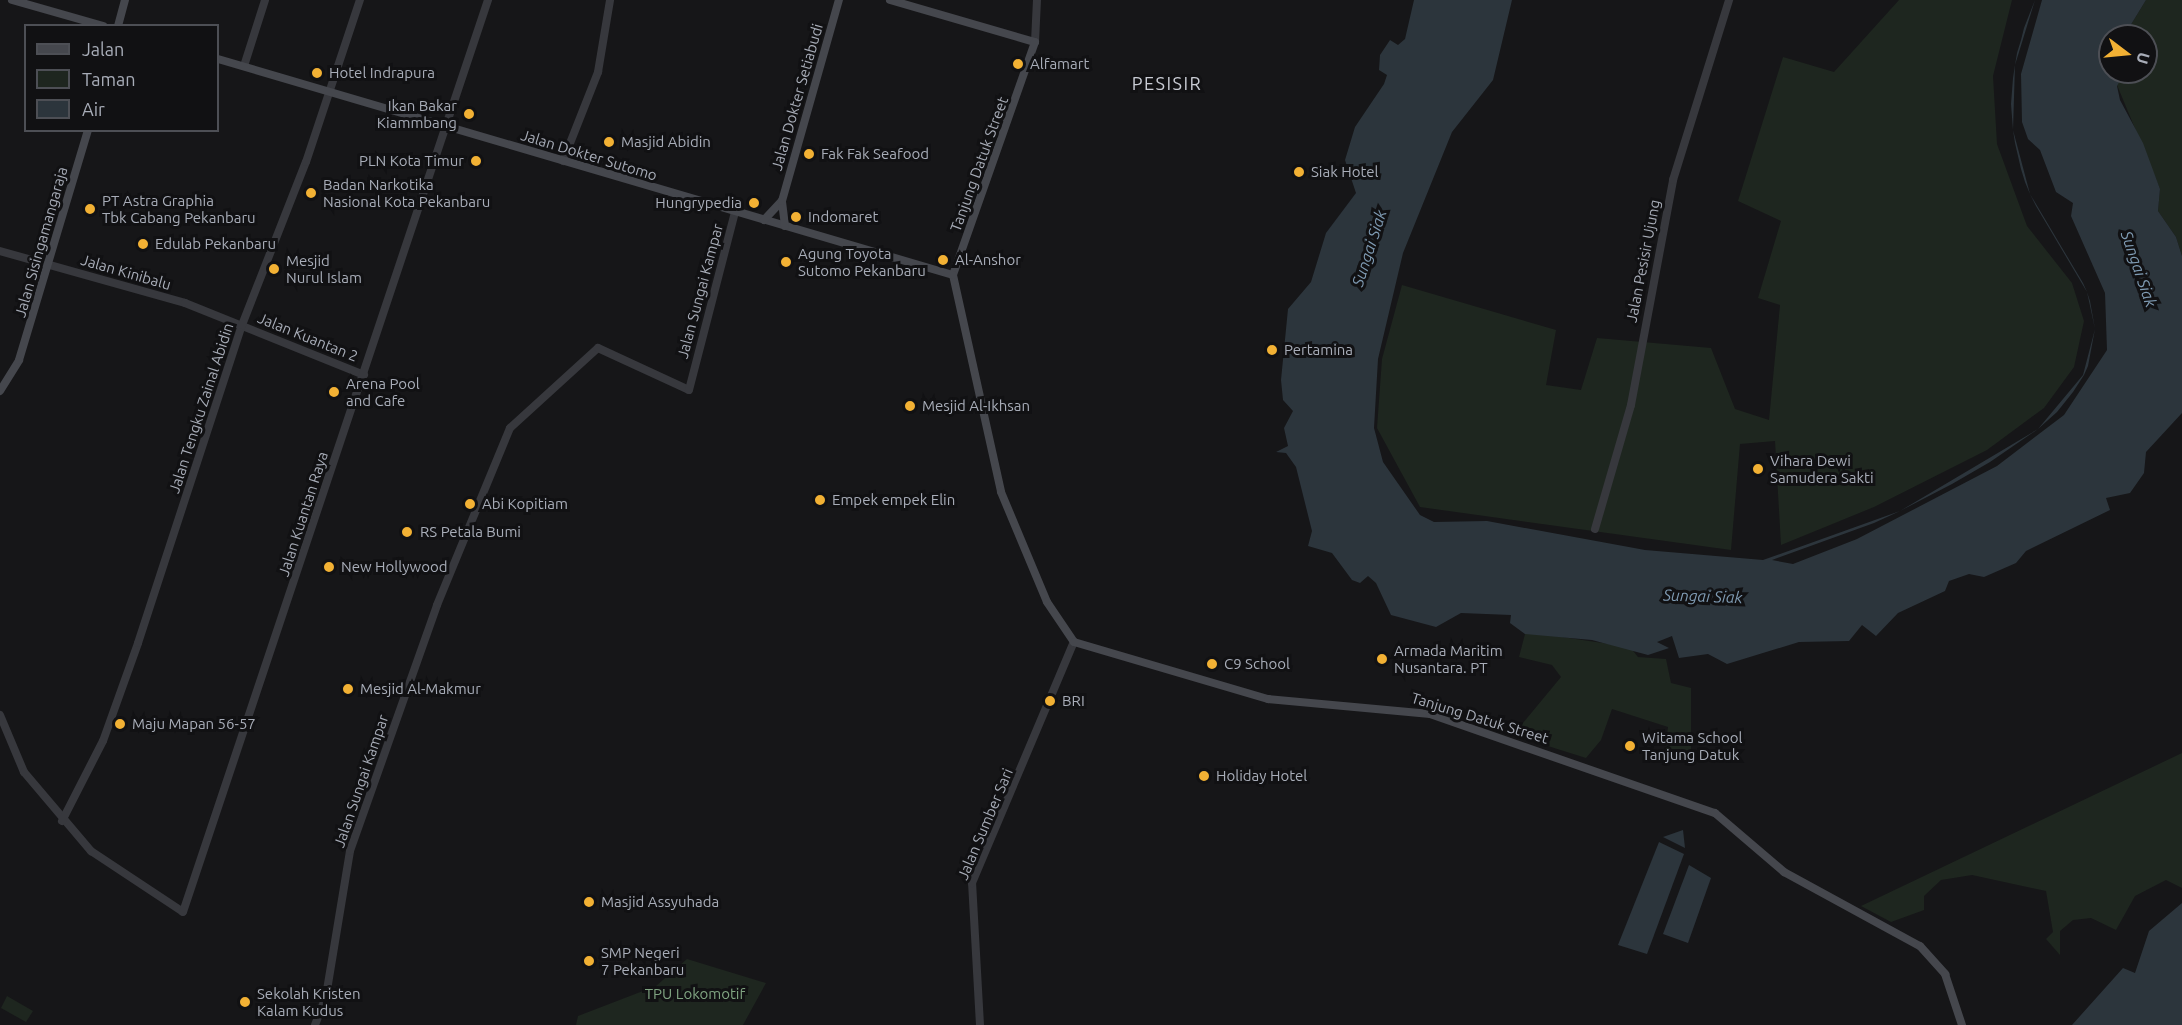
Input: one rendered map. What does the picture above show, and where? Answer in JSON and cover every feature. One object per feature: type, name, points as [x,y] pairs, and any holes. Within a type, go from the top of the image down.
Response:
[{"type":"main road","points":[[12,0],[96,24]]},
{"type":"main road","points":[[119,24],[125,0]]},
{"type":"main road","name":"Jalan Dokter Setiabudi","points":[[785,226],[782,201],[839,0]]},
{"type":"main road","points":[[890,0],[1035,42]]},
{"type":"main road","name":"Tanjung Datuk Street","points":[[953,275],[1035,42]]},
{"type":"main road","name":"Jalan Dokter Sutomo","points":[[219,58],[953,275]]},
{"type":"main road","name":"Jalan Sisingamangaraja","points":[[0,391],[19,360],[87,132]]},
{"type":"main road","name":"Jalan Dokter Setiabudi","points":[[764,220],[782,201]]},
{"type":"main road","points":[[953,275],[1001,492],[1047,602],[1074,642]]},
{"type":"main road","name":"Tanjung Datuk Street","points":[[1074,642],[1268,699],[1430,714],[1715,813],[1784,872],[1896,928],[1920,946],[1944,974],[1962,1025]]},
{"type":"street","points":[[244,66],[265,0]]},
{"type":"street","name":"Jalan Tengku Zainal Abidin","points":[[62,821],[103,741],[135,654],[242,325],[330,92],[360,0]]},
{"type":"street","name":"Jalan Kuantan Raya","points":[[62,821],[99,857],[183,912],[488,0]]},
{"type":"street","points":[[563,161],[598,72],[610,0]]},
{"type":"street","name":"Tanjung Datuk Street","points":[[1035,42],[1037,0]]},
{"type":"street","name":"Jalan Pesisir Ujung","points":[[1595,529],[1630,405],[1673,180],[1729,0]]},
{"type":"street","name":"Jalan Sungai Kampar","points":[[315,1025],[326,996],[350,851],[433,615],[510,428],[598,348],[689,390],[735,212]]},
{"type":"street","name":"Jalan Kinibalu","points":[[0,251],[49,263],[242,325]]},
{"type":"street","name":"Jalan Kuantan 2","points":[[242,325],[364,375]]},
{"type":"street","name":"Jalan Sumber Sari","points":[[980,1025],[972,884],[1074,642]]},
{"type":"street","points":[[0,715],[24,772],[62,821]]},
{"type":"green space","points":[[1899,0],[2012,0],[1993,76],[1997,144],[2027,226],[2072,283],[2084,321],[2074,367],[2044,408],[1987,450],[1874,507],[1781,545],[1775,441],[1740,444],[1731,550],[1420,507],[1377,428],[1382,359],[1402,285],[1556,330],[1546,385],[1581,390],[1597,338],[1711,348],[1735,409],[1769,420],[1780,305],[1758,298],[1781,221],[1738,201],[1783,57],[1834,72]]},
{"type":"green space","points":[[2146,0],[2182,0],[2182,256],[2176,237],[2158,211],[2160,189],[2117,85],[2158,84],[2158,24],[2131,24]]},
{"type":"green space","points":[[1535,633],[1630,647],[1638,657],[1666,659],[1671,683],[1691,688],[1691,757],[1665,751],[1668,727],[1612,709],[1601,740],[1586,758],[1513,735],[1561,677],[1552,665],[1519,657],[1525,634]]},
{"type":"green space","points":[[2182,753],[2182,888],[2166,880],[2135,896],[2116,930],[2091,918],[2073,920],[2060,931],[2060,955],[2046,939],[2053,932],[2046,891],[1972,875],[1941,880],[1924,896],[1924,910],[1891,922],[1861,906]]},
{"type":"green space","name":"TPU Lokomotif","points":[[687,959],[766,983],[743,1025],[576,1025],[578,1016],[656,986]]},
{"type":"green space","points":[[7,996],[33,1011],[26,1022],[1,1008]]},
{"type":"water","name":"Sungai Siak","points":[[1414,0],[1512,0],[1493,80],[1452,132],[1403,253],[1378,359],[1374,428],[1383,462],[1420,515],[1434,522],[1487,521],[1645,550],[1763,560],[1900,511],[1874,523],[1772,560],[1793,564],[1857,539],[1997,466],[2064,415],[2107,350],[2105,293],[2071,216],[2073,203],[2056,192],[2040,150],[2028,139],[2022,122],[2021,74],[2042,0],[2146,0],[2131,24],[2098,24],[2098,84],[2118,84],[2120,100],[2143,143],[2160,189],[2158,211],[2176,237],[2182,256],[2182,413],[2146,452],[2144,473],[2130,493],[2106,498],[2110,510],[2026,551],[2016,563],[1984,577],[1969,574],[1949,581],[1945,591],[1898,613],[1876,636],[1862,625],[1849,641],[1799,642],[1727,664],[1708,654],[1679,658],[1672,636],[1657,642],[1669,648],[1648,655],[1592,640],[1525,634],[1510,623],[1511,615],[1461,613],[1436,627],[1391,615],[1376,583],[1368,576],[1360,583],[1352,580],[1332,553],[1308,546],[1312,531],[1296,467],[1286,453],[1276,452],[1288,446],[1284,428],[1293,411],[1283,400],[1281,380],[1288,309],[1311,282],[1326,233],[1356,193],[1345,160],[1355,127],[1384,84],[1387,75],[1379,70],[1380,55],[1390,40],[1398,45],[1405,39]]},
{"type":"water","points":[[2035,0],[2015,65],[2024,28]]},
{"type":"water","points":[[2015,65],[2013,130],[2011,104]]},
{"type":"water","points":[[2013,130],[2030,194],[2021,169]]},
{"type":"water","points":[[2030,194],[2083,283],[2087,292],[2036,206]]},
{"type":"water","points":[[2095,329],[2084,375],[2057,412],[2038,429],[2083,375]]},
{"type":"water","points":[[2038,429],[1990,462],[1900,511]]},
{"type":"water","points":[[1683,830],[1685,848],[1663,837]]},
{"type":"water","points":[[1659,842],[1684,854],[1647,954],[1618,945]]},
{"type":"water","points":[[1689,865],[1711,878],[1688,943],[1663,934]]},
{"type":"water","points":[[2182,903],[2182,1025],[2072,1025],[2123,968],[2135,973],[2149,931]]},
{"type":"place","name":"Alfamart","points":[[1018,64]]},
{"type":"place","name":"Hotel Indrapura","points":[[317,73]]},
{"type":"place","name":"Ikan Bakar Kiammbang","points":[[469,114]]},
{"type":"place","name":"Masjid Abidin","points":[[609,142]]},
{"type":"place","name":"Fak Fak Seafood","points":[[809,154]]},
{"type":"place","name":"PLN Kota Timur","points":[[476,161]]},
{"type":"place","name":"Siak Hotel","points":[[1299,172]]},
{"type":"place","name":"Badan Narkotika Nasional Kota Pekanbaru","points":[[311,193]]},
{"type":"place","name":"Hungrypedia","points":[[754,203]]},
{"type":"place","name":"PT Astra Graphia Tbk Cabang Pekanbaru","points":[[90,209]]},
{"type":"place","name":"Indomaret","points":[[796,217]]},
{"type":"place","name":"Edulab Pekanbaru","points":[[143,244]]},
{"type":"place","name":"Al-Anshor","points":[[943,260]]},
{"type":"place","name":"Agung Toyota Sutomo Pekanbaru","points":[[786,262]]},
{"type":"place","name":"Mesjid Nurul Islam","points":[[274,269]]},
{"type":"place","name":"Pertamina","points":[[1272,350]]},
{"type":"place","name":"Arena Pool and Cafe","points":[[334,392]]},
{"type":"place","name":"Mesjid Al-Ikhsan","points":[[910,406]]},
{"type":"place","name":"Vihara Dewi Samudera Sakti","points":[[1758,469]]},
{"type":"place","name":"Empek empek Elin","points":[[820,500]]},
{"type":"place","name":"Abi Kopitiam","points":[[470,504]]},
{"type":"place","name":"RS Petala Bumi","points":[[407,532]]},
{"type":"place","name":"New Hollywood","points":[[329,567]]},
{"type":"place","name":"Armada Maritim Nusantara. PT","points":[[1382,659]]},
{"type":"place","name":"C9 School","points":[[1212,664]]},
{"type":"place","name":"Mesjid Al-Makmur","points":[[348,689]]},
{"type":"place","name":"BRI","points":[[1050,701]]},
{"type":"place","name":"Maju Mapan 56-57","points":[[120,724]]},
{"type":"place","name":"Witama School Tanjung Datuk","points":[[1630,746]]},
{"type":"place","name":"Holiday Hotel","points":[[1204,776]]},
{"type":"place","name":"Masjid Assyuhada","points":[[589,902]]},
{"type":"place","name":"SMP Negeri 7 Pekanbaru","points":[[589,961]]},
{"type":"place","name":"Sekolah Kristen Kalam Kudus","points":[[245,1002]]},
{"type":"district","name":"PESISIR","points":[[1167,83]]}]
